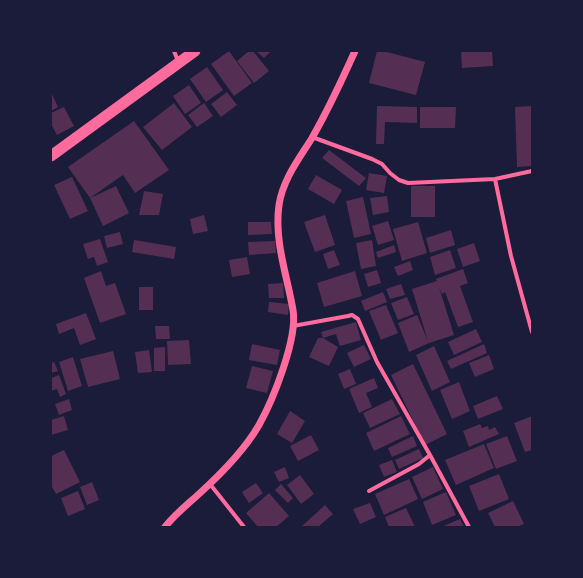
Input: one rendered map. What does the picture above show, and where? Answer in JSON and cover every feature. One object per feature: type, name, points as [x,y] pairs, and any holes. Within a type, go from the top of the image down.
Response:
[{"type":"highway","points":[[51,156],[195,51]]},
{"type":"street","points":[[174,51],[179,63]]},
{"type":"street","points":[[165,527],[210,484],[243,449],[259,425],[267,409],[287,355],[293,326],[293,311],[278,236],[279,205],[282,190],[312,137],[355,51]]},
{"type":"street","points":[[312,137],[372,159],[382,164],[399,180],[408,183],[495,179],[532,171]]},
{"type":"street","points":[[495,179],[511,256],[532,332]]},
{"type":"street","points":[[293,326],[352,315],[358,319],[377,362],[430,455],[468,527]]},
{"type":"street","points":[[368,491],[413,467],[430,455]]},
{"type":"street","points":[[210,484],[244,527]]},
{"type":"building","points":[[229,51],[252,83],[234,96],[211,64]]},
{"type":"building","points":[[249,51],[253,51],[269,71],[254,83],[237,61]]},
{"type":"building","points":[[256,51],[271,51],[264,58]]},
{"type":"building","points":[[377,51],[383,51],[425,62],[416,95],[369,83]]},
{"type":"building","points":[[461,51],[492,51],[493,66],[462,68]]},
{"type":"building","points":[[207,67],[223,90],[206,102],[190,79]]},
{"type":"building","points":[[189,85],[201,103],[185,114],[173,96]]},
{"type":"building","points":[[51,92],[58,107],[51,111]]},
{"type":"building","points":[[227,92],[237,105],[221,117],[211,104]]},
{"type":"building","points":[[174,103],[192,127],[162,150],[143,127]]},
{"type":"building","points":[[204,103],[213,116],[197,127],[188,115]]},
{"type":"building","points":[[377,106],[417,107],[417,123],[385,122],[384,144],[376,144]]},
{"type":"building","points":[[532,106],[532,166],[517,167],[515,107]]},
{"type":"building","points":[[64,107],[74,126],[57,135],[51,124],[51,113]]},
{"type":"building","points":[[420,107],[456,107],[455,128],[420,128]]},
{"type":"building","points":[[134,121],[169,170],[135,193],[123,175],[90,198],[68,167]]},
{"type":"building","points":[[329,150],[366,178],[359,186],[322,158]]},
{"type":"building","points":[[369,173],[387,176],[384,193],[366,190]]},
{"type":"building","points":[[316,175],[342,190],[334,204],[308,189]]},
{"type":"building","points":[[72,177],[88,211],[70,219],[54,185]]},
{"type":"building","points":[[116,186],[129,213],[103,226],[90,198]]},
{"type":"building","points":[[411,186],[435,186],[435,217],[411,217]]},
{"type":"building","points":[[144,191],[163,194],[159,215],[139,215]]},
{"type":"building","points":[[387,196],[389,212],[373,215],[370,198]]},
{"type":"building","points":[[363,197],[371,234],[354,238],[346,201]]},
{"type":"building","points":[[204,215],[208,231],[193,234],[190,219]]},
{"type":"building","points":[[325,215],[335,245],[315,252],[304,222]]},
{"type":"building","points":[[388,221],[394,240],[378,245],[372,226]]},
{"type":"building","points":[[248,222],[271,222],[272,234],[248,235]]},
{"type":"building","points":[[418,222],[427,253],[402,261],[393,229]]},
{"type":"building","points":[[451,230],[455,245],[430,253],[426,238]]},
{"type":"building","points":[[120,232],[123,244],[107,248],[104,236]]},
{"type":"building","points":[[100,239],[108,262],[97,266],[94,257],[88,259],[83,244]]},
{"type":"building","points":[[134,240],[176,247],[174,259],[132,252]]},
{"type":"building","points":[[372,240],[376,266],[361,269],[356,243]]},
{"type":"building","points":[[275,241],[276,253],[249,255],[248,242]]},
{"type":"building","points":[[474,243],[480,261],[463,267],[457,249]]},
{"type":"building","points":[[394,245],[396,252],[378,258],[376,252]]},
{"type":"building","points":[[334,250],[340,265],[328,269],[323,254]]},
{"type":"building","points":[[450,250],[456,268],[435,275],[430,257]]},
{"type":"building","points":[[247,257],[250,274],[232,277],[229,260]]},
{"type":"building","points":[[410,261],[413,270],[398,276],[394,267]]},
{"type":"building","points":[[463,269],[468,283],[460,286],[473,322],[458,327],[445,292],[442,294],[439,287],[454,335],[429,343],[409,352],[398,323],[417,315],[428,341],[412,289],[437,281],[436,279]]},
{"type":"building","points":[[377,270],[381,283],[368,287],[364,274]]},
{"type":"building","points":[[101,271],[106,286],[115,283],[126,314],[100,323],[84,278]]},
{"type":"building","points":[[355,271],[362,296],[324,307],[317,283]]},
{"type":"building","points":[[283,283],[284,298],[269,298],[268,284]]},
{"type":"building","points":[[401,284],[405,295],[390,299],[386,289]]},
{"type":"building","points":[[139,287],[153,287],[153,310],[139,310]]},
{"type":"building","points":[[383,292],[387,302],[365,311],[361,301]]},
{"type":"building","points":[[407,297],[414,314],[398,320],[391,303]]},
{"type":"building","points":[[269,302],[289,304],[288,315],[268,312]]},
{"type":"building","points":[[386,305],[398,333],[381,340],[369,311]]},
{"type":"building","points":[[86,313],[96,339],[80,345],[74,328],[59,334],[56,324]]},
{"type":"building","points":[[356,322],[361,340],[340,346],[336,334],[323,338],[321,332]]},
{"type":"building","points":[[155,326],[169,326],[170,339],[156,339]]},
{"type":"building","points":[[476,329],[482,342],[454,355],[448,342]]},
{"type":"building","points":[[318,338],[323,338],[338,347],[329,366],[309,357]]},
{"type":"building","points":[[189,340],[191,364],[168,365],[167,341]]},
{"type":"building","points":[[252,344],[280,350],[277,365],[249,360]]},
{"type":"building","points":[[484,344],[487,353],[451,369],[447,361]]},
{"type":"building","points":[[364,345],[371,359],[354,367],[347,353]]},
{"type":"building","points":[[434,346],[450,382],[432,391],[416,355]]},
{"type":"building","points":[[165,347],[165,371],[154,371],[154,348]]},
{"type":"building","points":[[149,350],[152,372],[138,373],[135,352]]},
{"type":"building","points":[[113,351],[120,379],[88,387],[80,359]]},
{"type":"building","points":[[489,355],[494,369],[475,377],[469,363]]},
{"type":"building","points":[[73,357],[82,386],[68,391],[59,362]]},
{"type":"building","points":[[54,362],[58,371],[51,373],[51,363]]},
{"type":"building","points":[[413,364],[447,434],[425,445],[391,375]]},
{"type":"building","points":[[252,366],[273,371],[267,393],[246,388]]},
{"type":"building","points":[[350,369],[356,384],[344,389],[338,374]]},
{"type":"building","points":[[59,375],[66,394],[60,397],[57,389],[51,391],[51,378]]},
{"type":"building","points":[[374,378],[378,388],[366,393],[372,407],[359,413],[349,389]]},
{"type":"building","points":[[459,382],[470,411],[452,419],[440,390]]},
{"type":"building","points":[[497,396],[503,409],[478,419],[473,406]]},
{"type":"building","points":[[69,399],[72,410],[59,415],[55,404]]},
{"type":"building","points":[[392,399],[400,414],[370,428],[363,413]]},
{"type":"building","points":[[290,411],[305,421],[292,443],[277,434]]},
{"type":"building","points":[[64,416],[68,430],[51,435],[51,420]]},
{"type":"building","points":[[401,416],[410,434],[374,451],[366,433]]},
{"type":"building","points":[[532,416],[532,450],[525,452],[514,423]]},
{"type":"building","points":[[480,424],[482,428],[488,426],[489,430],[495,427],[499,434],[469,447],[463,431]]},
{"type":"building","points":[[311,435],[319,450],[298,461],[290,446]]},
{"type":"building","points":[[413,436],[417,446],[392,457],[388,448]]},
{"type":"building","points":[[507,436],[517,461],[496,469],[486,444]]},
{"type":"building","points":[[484,444],[494,468],[456,485],[445,460]]},
{"type":"building","points":[[419,449],[423,458],[399,469],[395,460]]},
{"type":"building","points":[[64,450],[80,482],[56,494],[51,485],[51,456]]},
{"type":"building","points":[[392,460],[397,472],[384,477],[379,465]]},
{"type":"building","points":[[285,467],[289,478],[279,482],[274,472]]},
{"type":"building","points":[[433,467],[443,489],[422,499],[412,477]]},
{"type":"building","points":[[499,474],[509,499],[479,511],[469,486]]},
{"type":"building","points":[[300,475],[314,494],[301,504],[287,485]]},
{"type":"building","points":[[409,479],[418,499],[384,515],[375,494]]},
{"type":"building","points":[[92,482],[99,500],[87,505],[80,487]]},
{"type":"building","points":[[256,483],[263,493],[249,503],[242,492]]},
{"type":"building","points":[[281,484],[293,498],[288,503],[275,490]]},
{"type":"building","points":[[78,491],[85,509],[68,516],[61,498]]},
{"type":"building","points":[[446,492],[456,515],[432,525],[423,502]]},
{"type":"building","points":[[269,493],[289,516],[276,527],[258,527],[246,513]]},
{"type":"building","points":[[513,501],[524,524],[517,527],[495,527],[488,513]]},
{"type":"building","points":[[370,503],[376,517],[360,524],[353,509]]},
{"type":"building","points":[[325,505],[333,514],[318,527],[301,527]]},
{"type":"building","points":[[406,508],[415,527],[389,527],[385,517]]},
{"type":"building","points":[[460,519],[464,527],[441,527]]}]
